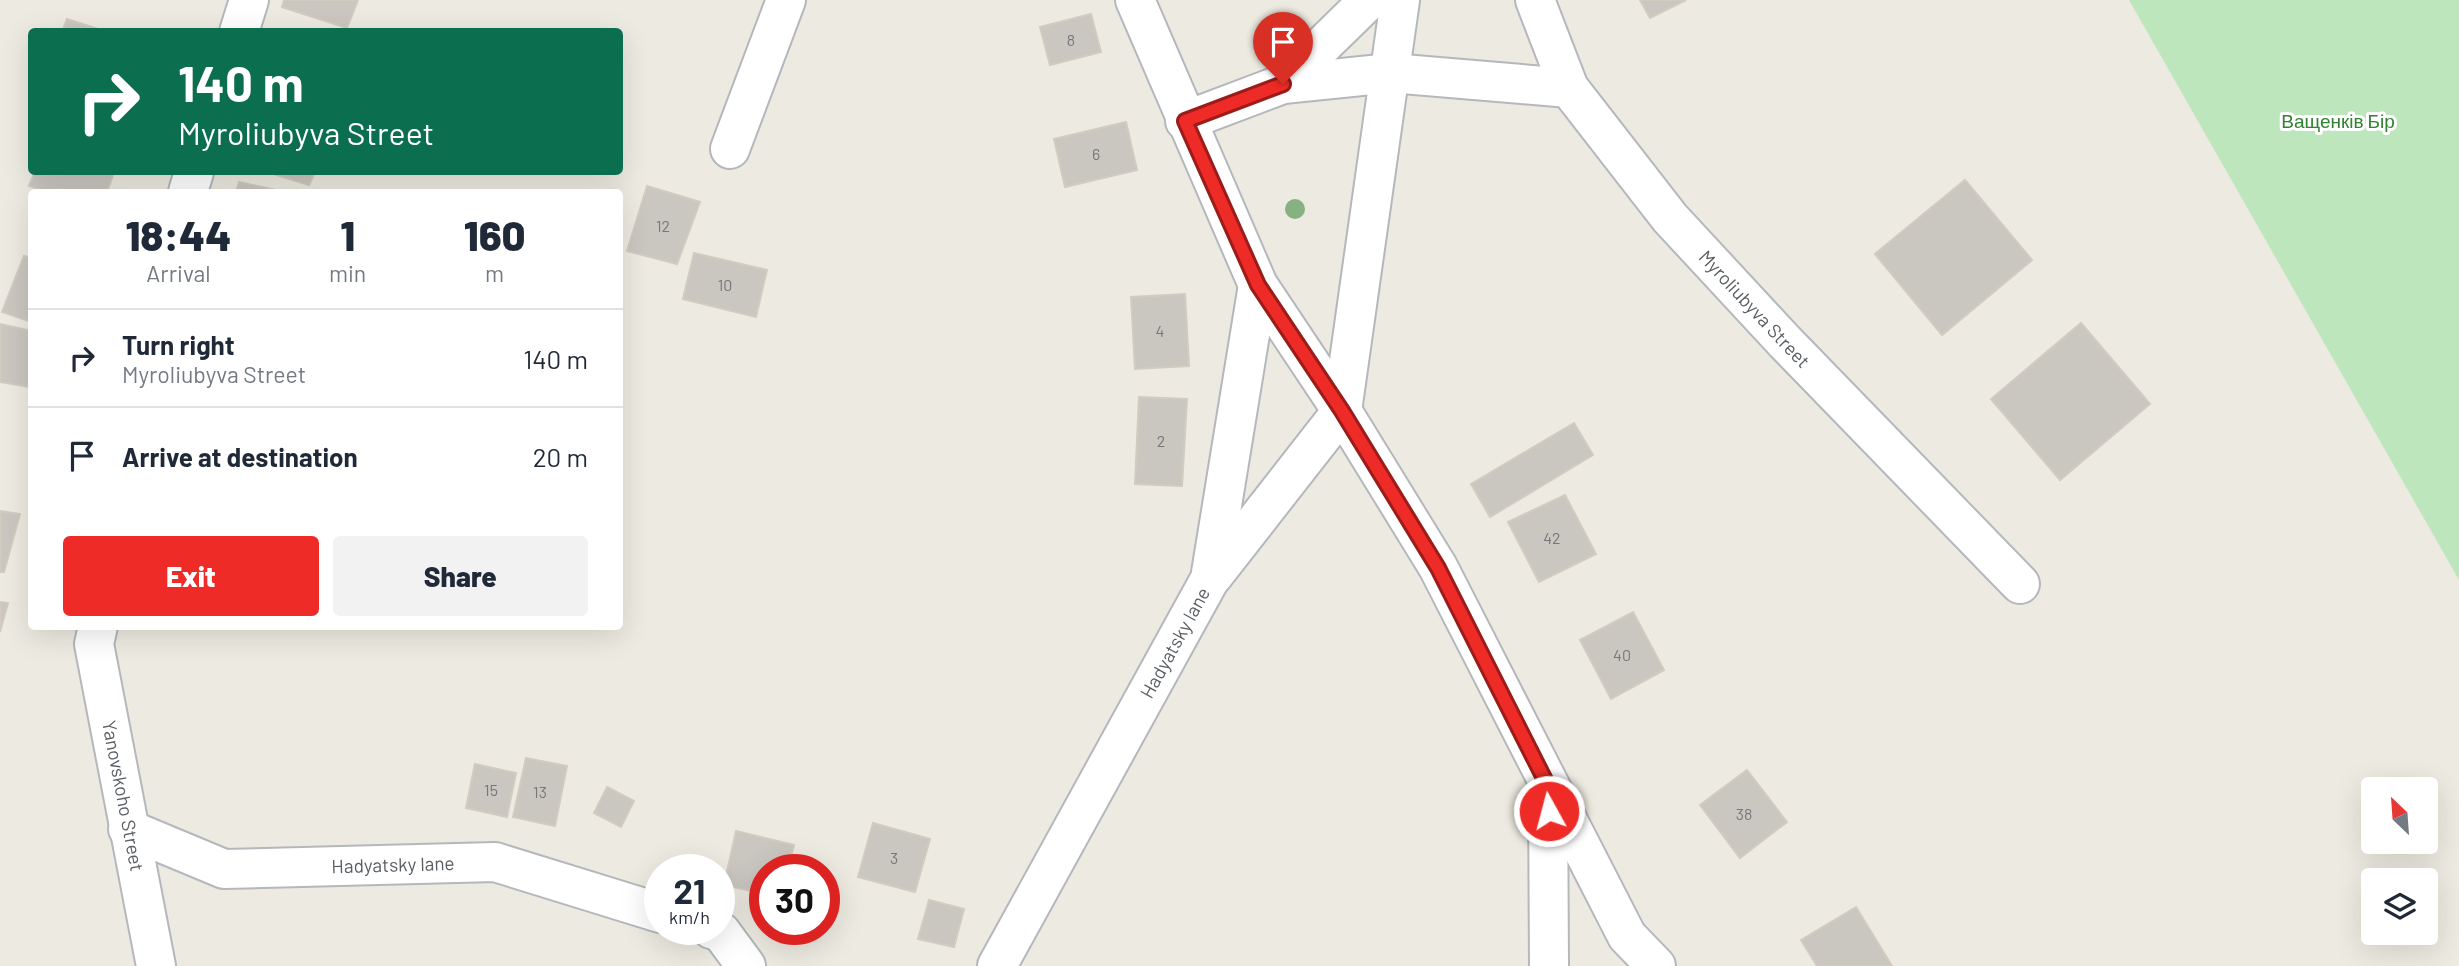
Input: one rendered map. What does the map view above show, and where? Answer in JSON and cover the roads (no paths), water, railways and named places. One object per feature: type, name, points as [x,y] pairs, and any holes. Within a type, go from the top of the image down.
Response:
[{"type":"street","points":[[240,28],[248,0]]},
{"type":"street","points":[[730,149],[786,0]]},
{"type":"street","points":[[1135,0],[1258,285],[1342,411],[1438,568],[1627,936],[1656,966]]},
{"type":"street","points":[[1283,84],[1369,0]]},
{"type":"street","points":[[1210,579],[1342,411],[1400,0]]},
{"type":"street","name":"Myroliubyva Street","points":[[1535,0],[1569,88],[1670,218],[1785,342],[2020,584]]},
{"type":"street","points":[[1185,121],[1283,84],[1391,73],[1569,88]]},
{"type":"street","name":"Hadyatsky lane","points":[[997,966],[1210,579],[1258,285]]},
{"type":"street","name":"Yanovskoho Street","points":[[97,630],[94,644],[156,966]]},
{"type":"street","points":[[1548,786],[1549,966]]},
{"type":"street","name":"Hadyatsky lane","points":[[128,829],[224,869],[495,862],[644,908]]},
{"type":"street","points":[[731,945],[746,966]]},
{"type":"park label","name":"Ващенків Бір","points":[[2338,121]]}]
